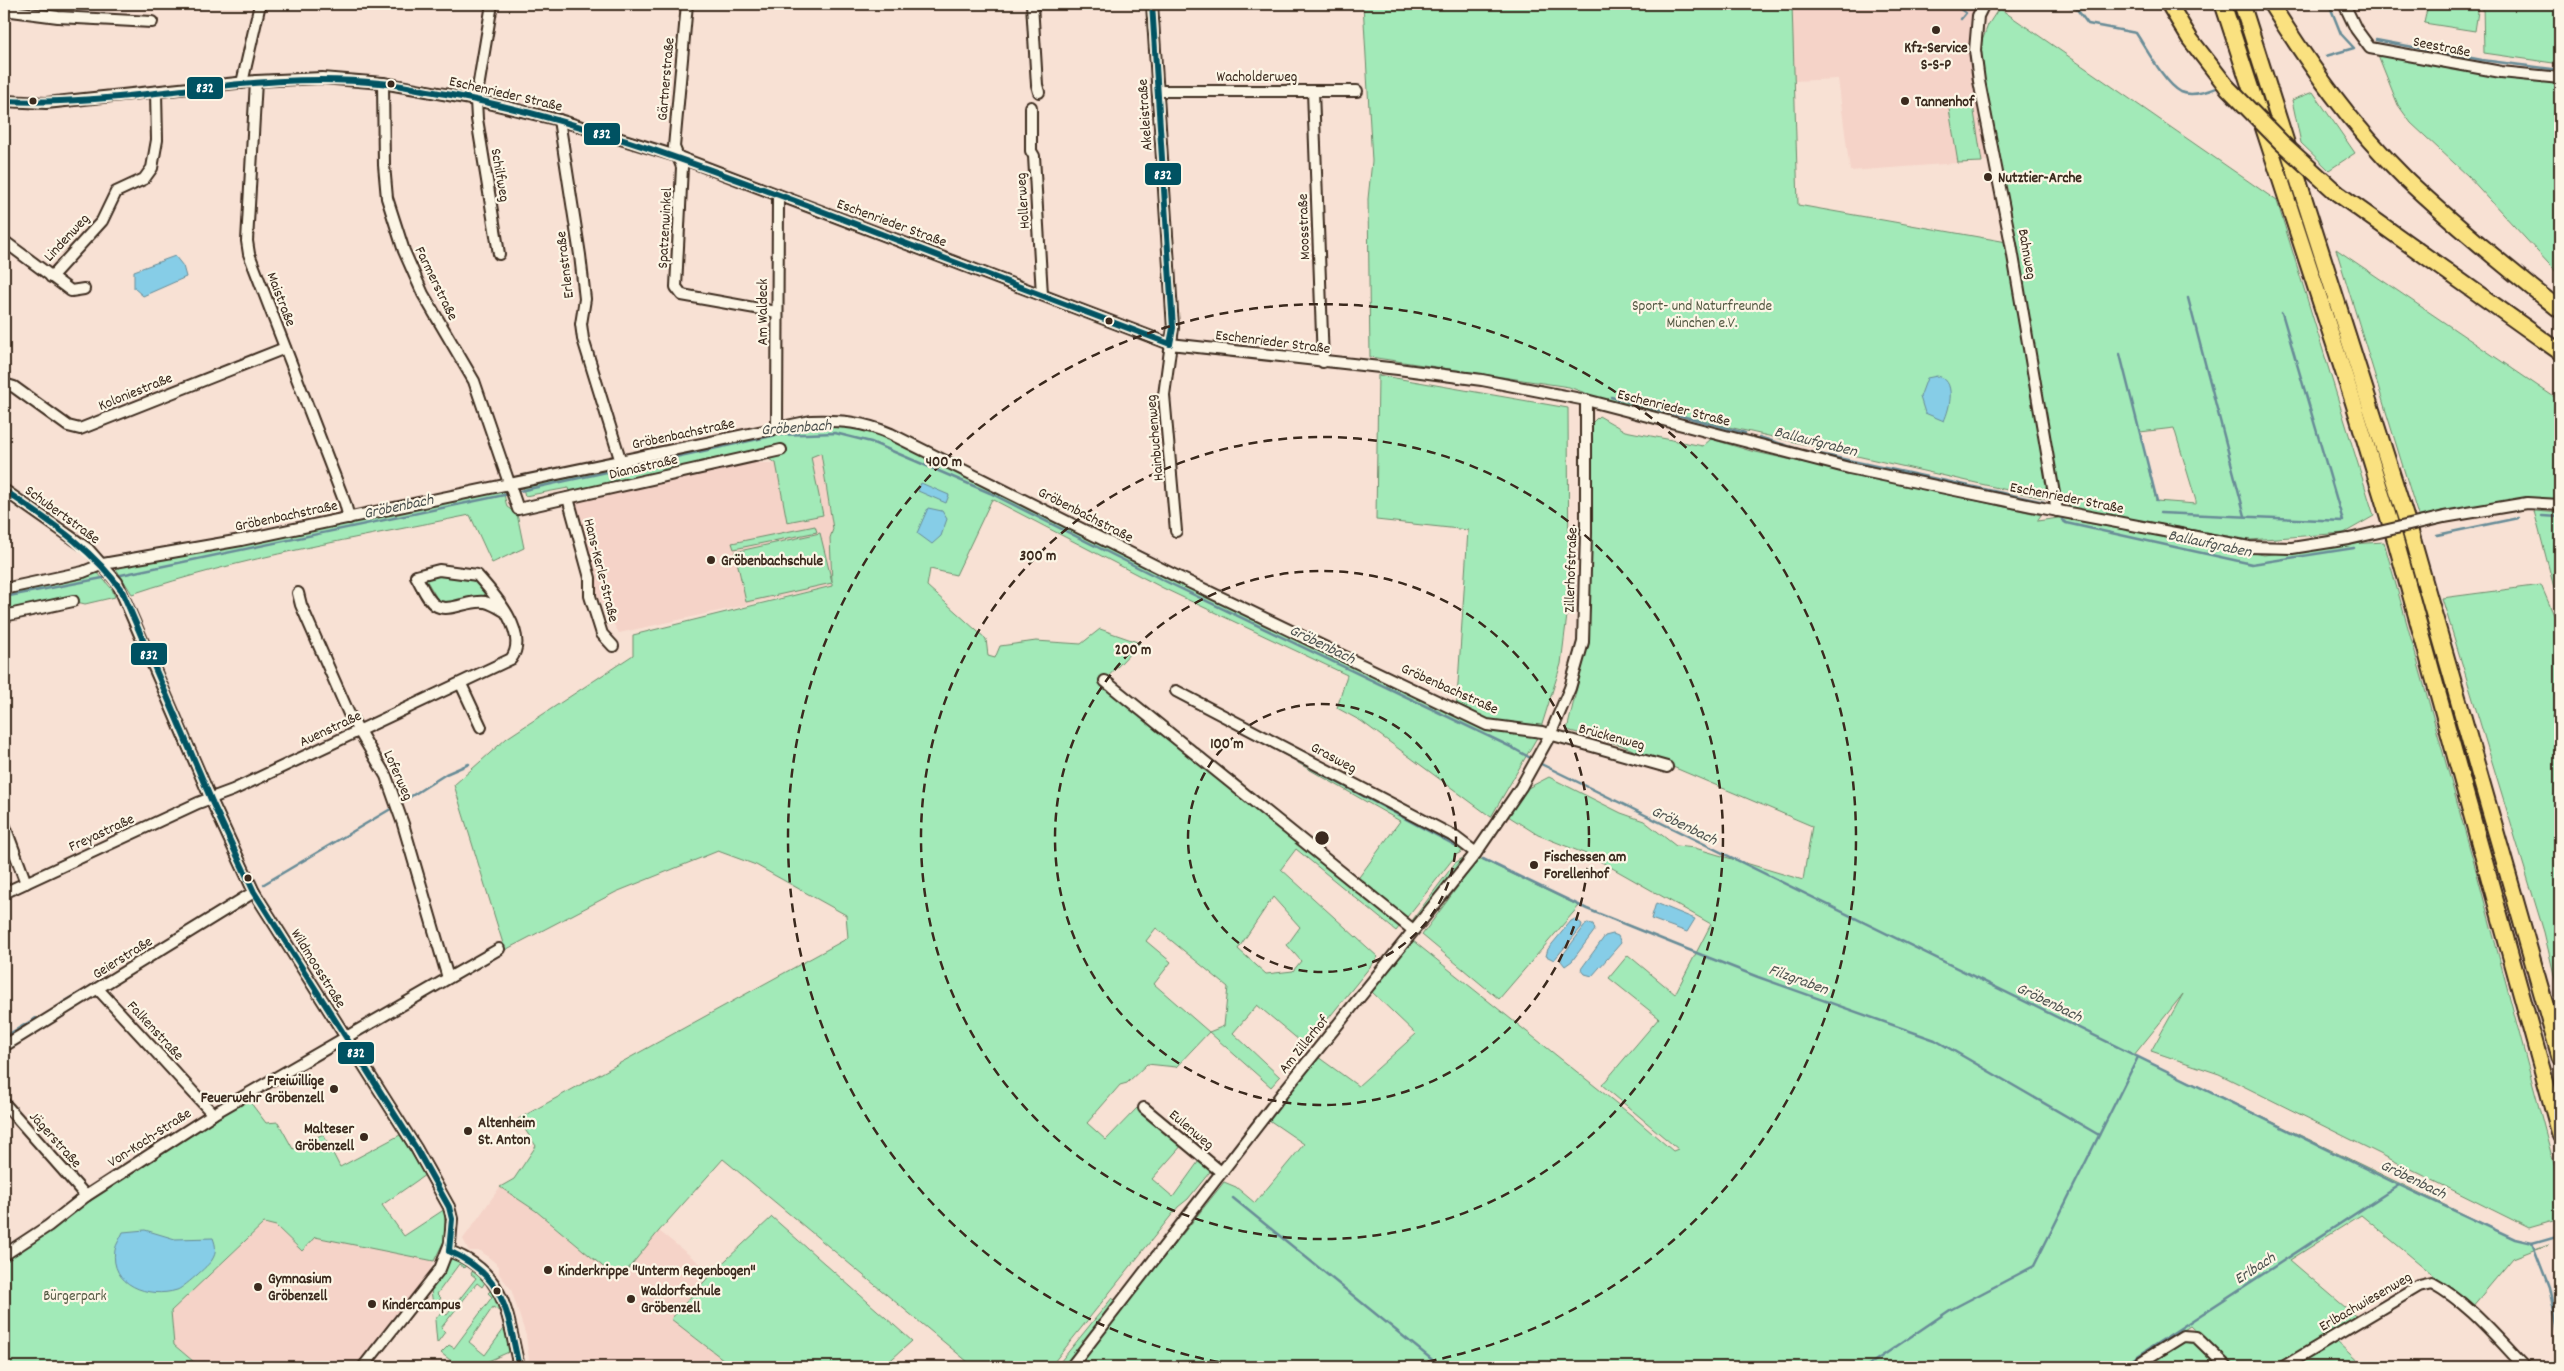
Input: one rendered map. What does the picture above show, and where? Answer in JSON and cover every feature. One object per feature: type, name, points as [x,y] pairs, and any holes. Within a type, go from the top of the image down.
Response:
[{"type":"highway","points":[[2168,4],[2190,39],[2227,88],[2282,143],[2337,193],[2560,352]]},
{"type":"highway","points":[[2223,4],[2350,392],[2396,542],[2560,1134]]},
{"type":"highway","points":[[2242,4],[2411,534],[2560,1057]]},
{"type":"highway","points":[[2271,4],[2305,58],[2349,117],[2403,176],[2490,254],[2560,310]]},
{"type":"street","points":[[242,83],[260,4]]},
{"type":"street","name":"Schilfweg","points":[[492,4],[476,100],[477,119],[499,254]]},
{"type":"street","name":"Gärtnerstraße","points":[[676,156],[674,147],[687,4]]},
{"type":"street","points":[[1032,4],[1039,92]]},
{"type":"street","name":"Akeleistraße","points":[[1152,4],[1173,328],[1170,344]]},
{"type":"street","name":"Bahnweg","points":[[1984,4],[1978,16],[1976,50],[1979,81],[2009,234],[2057,510]]},
{"type":"street","name":"Seestraße","points":[[2344,4],[2356,29],[2370,48],[2501,72],[2560,78]]},
{"type":"street","points":[[4,10],[58,17],[152,22]]},
{"type":"street","name":"Eschenrieder Straße","points":[[4,101],[46,103],[256,81],[322,78],[382,83],[476,100],[560,120],[676,156],[1170,344],[1482,380],[1586,400],[1849,468],[2249,547],[2292,548],[2349,539],[2444,517],[2527,503],[2560,505]]},
{"type":"street","name":"Maistraße","points":[[256,81],[247,241],[249,254],[349,518]]},
{"type":"street","name":"Farmerstraße","points":[[382,83],[384,164],[387,198],[404,251],[423,294],[474,381],[514,494]]},
{"type":"street","name":"Wacholderweg","points":[[1158,91],[1357,91]]},
{"type":"street","name":"Moosstraße","points":[[1313,91],[1322,362]]},
{"type":"street","name":"Lindenweg","points":[[51,277],[102,221],[116,192],[144,179],[152,168],[157,140],[156,92]]},
{"type":"street","name":"Hollerweg","points":[[1031,107],[1031,151],[1034,156],[1042,295]]},
{"type":"street","name":"Erlenstraße","points":[[560,120],[585,300],[581,324],[583,338],[621,462]]},
{"type":"street","name":"Spatzenwinkel","points":[[676,156],[682,167],[676,287],[682,295],[777,312]]},
{"type":"street","name":"Am Waldeck","points":[[778,196],[778,429]]},
{"type":"street","points":[[4,241],[70,291],[84,290]]},
{"type":"street","name":"Hainbuchenweg","points":[[1170,344],[1164,395],[1176,530]]},
{"type":"street","name":"Koloniestraße","points":[[4,384],[14,387],[68,426],[80,429],[285,348]]},
{"type":"street","name":"Zillerhofstraße","points":[[1550,735],[1570,688],[1583,642],[1586,533],[1586,400]]},
{"type":"street","name":"Gröbenbachstraße","points":[[4,589],[349,518],[514,494],[621,462],[811,421],[836,420],[870,425],[1487,725],[1542,732],[1550,735]]},
{"type":"street","name":"Dianastraße","points":[[514,494],[518,509],[781,450]]},
{"type":"street","name":"Schubertstraße","points":[[4,490],[88,549],[106,568]]},
{"type":"street","name":"Hans-Kerle-Straße","points":[[568,498],[590,578],[590,596],[602,634],[613,646]]},
{"type":"street","name":"Wildmoosstraße","points":[[106,568],[117,582],[254,892],[416,1148],[449,1207],[452,1219],[449,1251],[440,1269],[363,1367]]},
{"type":"street","name":"Auenstraße","points":[[211,797],[225,794],[511,659],[517,651],[518,640],[506,612],[477,575],[439,570],[416,576],[434,605],[443,608],[473,602],[484,602],[506,612]]},
{"type":"street","name":"Loferweg","points":[[298,593],[301,605],[343,701],[386,776],[448,978]]},
{"type":"street","points":[[4,616],[73,601]]},
{"type":"street","points":[[1105,681],[1413,930]]},
{"type":"street","points":[[461,684],[481,728]]},
{"type":"street","name":"Grasweg","points":[[1176,691],[1455,837],[1476,853]]},
{"type":"street","name":"Am Zillerhof","points":[[1071,1367],[1221,1172],[1476,853],[1503,815],[1550,735]]},
{"type":"street","name":"Brückenweg","points":[[1550,735],[1667,767]]},
{"type":"street","name":"Freyastraße","points":[[4,893],[211,797]]},
{"type":"street","points":[[4,824],[26,883]]},
{"type":"street","name":"Geierstraße","points":[[4,1046],[254,892]]},
{"type":"street","name":"Von-Koch-Straße","points":[[4,1255],[48,1226],[86,1196],[213,1114],[499,949]]},
{"type":"street","name":"Falkenstraße","points":[[98,989],[213,1114]]},
{"type":"street","name":"Jägerstraße","points":[[4,1103],[86,1196]]},
{"type":"street","name":"Eulenweg","points":[[1144,1108],[1221,1172]]},
{"type":"street","points":[[449,1251],[464,1257],[474,1264],[492,1281],[500,1294],[511,1323],[519,1367]]},
{"type":"street","name":"Erlbachwiesenweg","points":[[2283,1367],[2419,1286],[2432,1283],[2447,1291],[2471,1311],[2525,1367]]},
{"type":"street","points":[[2133,1367],[2183,1336],[2196,1337],[2227,1367]]},
{"type":"shaded area","points":[[1792,4],[1970,4],[1982,11],[1979,49],[1999,160],[1850,171],[1838,79],[1794,81]]},
{"type":"shaded area","name":"Gröbenbachschule","points":[[821,453],[833,529],[830,538],[832,586],[619,633],[597,597],[597,581],[574,502],[753,463],[776,463]]},
{"type":"shaded area","points":[[500,1187],[536,1211],[619,1280],[659,1231],[712,1273],[671,1319],[724,1360],[718,1367],[530,1367],[526,1336],[511,1289],[499,1274],[499,1266],[481,1251],[469,1251],[463,1239]]},
{"type":"shaded area","name":"Gymnasium Gröbenzell","points":[[264,1223],[276,1226],[302,1251],[315,1237],[434,1261],[429,1272],[355,1367],[200,1367],[174,1345],[171,1311]]},
{"type":"green space","name":"Sport- und Naturfreunde München e.V.","points":[[1363,4],[1792,4],[1798,205],[2007,242],[2052,494],[2047,499],[1596,397],[1569,387],[1370,357],[1368,199],[1372,161]]},
{"type":"green space","points":[[2428,4],[2479,5],[2475,31],[2424,23]]},
{"type":"green space","points":[[2483,4],[2560,4],[2560,64],[2484,53]]},
{"type":"green space","points":[[1999,8],[2277,201],[2374,516],[2344,533],[2250,540],[2071,508],[2061,498],[1979,49],[1988,25]],"holes":[[[2174,428],[2196,504],[2156,501],[2140,432]]]},
{"type":"green space","points":[[2378,55],[2450,69],[2560,83],[2560,276],[2468,176],[2411,123],[2398,105]]},
{"type":"green space","points":[[2313,92],[2355,153],[2329,170],[2301,143],[2292,100]]},
{"type":"green space","points":[[1972,99],[1982,162],[1958,163],[1948,103]]},
{"type":"green space","points":[[2336,249],[2560,401],[2560,503],[2420,522]]},
{"type":"green space","points":[[1378,375],[1568,408],[1569,599],[1561,664],[1539,734],[1491,817],[1361,721],[1337,708],[1347,675],[1163,588],[992,499],[956,575],[930,569],[927,586],[986,639],[988,656],[995,658],[1000,646],[1036,641],[1081,644],[1100,629],[1140,643],[1101,684],[1354,884],[1400,821],[1298,763],[1301,760],[1468,848],[1456,855],[1396,931],[1296,849],[1281,869],[1378,957],[1306,1046],[1257,1005],[1233,1033],[1280,1077],[1271,1087],[1209,1032],[1176,1067],[1147,1064],[1127,1083],[1120,1085],[1087,1123],[1106,1140],[1137,1108],[1183,1144],[1152,1179],[1173,1197],[1201,1158],[1213,1168],[1188,1199],[1178,1207],[1050,1367],[974,1367],[723,1159],[659,1231],[619,1280],[536,1211],[500,1187],[514,1179],[536,1146],[518,1119],[848,938],[846,915],[756,865],[718,851],[616,892],[505,950],[454,785],[507,738],[633,655],[633,635],[832,586],[832,583],[746,602],[735,552],[820,533],[832,582],[830,538],[833,529],[821,453],[811,457],[823,515],[787,522],[776,463],[757,453],[570,494],[568,488],[525,496],[522,485],[823,423],[868,429],[1023,502],[1166,578],[1456,714],[1468,530],[1376,520]],"holes":[[[1273,897],[1300,927],[1287,945],[1301,961],[1293,971],[1266,974],[1238,949]],[[1156,928],[1228,987],[1224,1026],[1209,1032],[1154,984],[1171,962],[1146,941]]]},
{"type":"green space","points":[[1599,416],[1625,431],[1703,446],[1711,439],[1751,451],[2041,515],[2037,521],[2059,518],[2264,555],[2350,544],[2384,542],[2477,874],[2560,1187],[2560,1219],[2529,1228],[2219,1074],[2151,1051],[2183,994],[2134,1055],[2515,1239],[2532,1243],[2535,1249],[2549,1244],[2513,1258],[2472,1307],[2361,1215],[2290,1260],[2359,1319],[2279,1367],[2234,1367],[2190,1326],[2127,1367],[1077,1367],[1224,1182],[1236,1187],[1255,1203],[1304,1144],[1269,1120],[1318,1057],[1358,1086],[1416,1034],[1372,992],[1412,940],[1631,1115],[1673,1151],[1678,1149],[1602,1085],[1659,1018],[1609,978],[1628,955],[1675,994],[1711,924],[1591,856],[1538,835],[1508,816],[1524,790],[1549,777],[1621,813],[1644,821],[1676,846],[1695,848],[1803,880],[1812,826],[1621,745],[1567,730],[1588,640],[1590,425]]},
{"type":"green space","points":[[503,490],[507,507],[517,514],[524,548],[492,563],[470,515],[257,559],[215,569],[132,594],[115,567]]},
{"type":"green space","points":[[2534,511],[2560,513],[2560,607],[2557,599]]},
{"type":"green space","points":[[815,526],[817,532],[734,549],[732,543]]},
{"type":"green space","points":[[96,571],[112,589],[115,597],[85,604],[73,601],[4,613],[4,591]]},
{"type":"green space","points":[[428,573],[461,576],[482,586],[489,592],[489,597],[450,602],[438,600],[425,578]]},
{"type":"green space","points":[[2541,585],[2560,629],[2560,716],[2553,716],[2558,743],[2560,743],[2560,1000],[2544,932],[2442,598]]},
{"type":"green space","points":[[1469,854],[1417,921],[1411,922],[1455,863]]},
{"type":"green space","points":[[1479,858],[1579,906],[1499,999],[1422,935]]},
{"type":"green space","name":"Bürgerpark","points":[[247,1098],[266,1123],[278,1122],[293,1149],[323,1134],[340,1167],[400,1135],[425,1175],[382,1205],[404,1236],[445,1209],[444,1241],[434,1261],[315,1237],[302,1251],[276,1226],[264,1223],[171,1311],[174,1345],[200,1367],[6,1367],[4,1361],[4,1260],[86,1199]]},
{"type":"green space","points":[[772,1217],[912,1341],[883,1367],[718,1367],[724,1360],[671,1319],[712,1273]]},
{"type":"green space","points":[[457,1257],[468,1262],[464,1268],[459,1264],[437,1294],[441,1298],[433,1305],[431,1290],[450,1258]]},
{"type":"green space","points":[[473,1270],[487,1279],[482,1287],[477,1283],[441,1328],[445,1332],[437,1343],[435,1320],[441,1312],[447,1315],[476,1278],[471,1274]]},
{"type":"green space","points":[[492,1289],[503,1306],[499,1311],[493,1307],[469,1342],[485,1355],[509,1322],[511,1351],[484,1363],[454,1363],[441,1353],[449,1345],[454,1348],[492,1297],[488,1293]]},
{"type":"green space","points":[[1112,1298],[1117,1302],[1066,1367],[1056,1367]]},
{"type":"green space","points":[[2336,1341],[2364,1367],[2293,1367]]},
{"type":"green space","points":[[2180,1342],[2194,1342],[2222,1367],[2141,1367]]},
{"type":"water","points":[[175,256],[183,266],[186,277],[143,296],[134,288],[134,271]]},
{"type":"water","points":[[1937,376],[1943,378],[1950,388],[1950,402],[1944,421],[1925,413],[1920,397],[1927,378]]},
{"type":"water","points":[[921,483],[949,495],[946,503],[918,491]]},
{"type":"water","points":[[928,508],[942,511],[947,519],[941,536],[932,544],[917,533]]},
{"type":"water","points":[[1656,903],[1695,919],[1687,932],[1651,919]]},
{"type":"water","points":[[1575,919],[1582,924],[1581,928],[1554,960],[1546,956],[1548,949],[1571,921]]},
{"type":"water","points":[[1587,923],[1593,924],[1595,930],[1572,961],[1565,966],[1561,961],[1562,956]]},
{"type":"water","points":[[1613,934],[1618,936],[1621,943],[1592,976],[1585,974],[1581,969],[1605,936]]},
{"type":"water","points":[[145,1230],[175,1239],[213,1238],[215,1254],[206,1267],[180,1289],[166,1292],[143,1291],[125,1280],[118,1272],[115,1262],[115,1250],[123,1232]]},
{"type":"waterway","points":[[1953,4],[1966,13],[1961,19]]},
{"type":"waterway","points":[[2064,4],[2076,8],[2088,24],[2136,33],[2162,74],[2181,92],[2194,94],[2216,88]]},
{"type":"waterway","points":[[2326,56],[2354,48],[2341,34],[2329,4]]},
{"type":"waterway","points":[[2376,40],[2482,60],[2560,70]]},
{"type":"waterway","points":[[2188,298],[2245,516]]},
{"type":"waterway","points":[[2160,513],[2343,521],[2282,313]]},
{"type":"waterway","points":[[2120,354],[2157,501]]},
{"type":"waterway","name":"Ballaufgraben","points":[[1611,397],[1745,433]]},
{"type":"waterway","name":"Gröbenbach","points":[[515,492],[777,435],[835,433],[871,442],[990,493],[1167,582],[1511,747],[1534,760]]},
{"type":"waterway","name":"Ballaufgraben","points":[[1759,437],[1801,450],[2044,502]]},
{"type":"waterway","name":"Gröbenbach","points":[[116,576],[509,494]]},
{"type":"waterway","points":[[2542,516],[2560,517]]},
{"type":"waterway","name":"Ballaufgraben","points":[[2437,535],[2518,518]]},
{"type":"waterway","name":"Ballaufgraben","points":[[2062,520],[2066,523],[2252,564],[2354,548]]},
{"type":"waterway","name":"Gröbenbach","points":[[4,597],[108,577]]},
{"type":"waterway","points":[[1232,726],[1462,849]]},
{"type":"waterway","name":"Gröbenbach","points":[[1539,763],[2399,1185],[2515,1239],[2532,1243],[2560,1235]]},
{"type":"waterway","points":[[399,804],[446,774],[469,764]]},
{"type":"waterway","points":[[264,884],[394,807]]},
{"type":"waterway","name":"Filzgraben","points":[[1483,859],[1587,909],[1684,948],[1758,977],[1935,1040],[2099,1135]]},
{"type":"waterway","points":[[89,987],[135,960]]},
{"type":"waterway","points":[[62,1003],[81,992]]},
{"type":"waterway","points":[[4,1037],[36,1018]]},
{"type":"waterway","points":[[1866,1367],[1950,1310],[2034,1266],[2138,1057]]},
{"type":"waterway","name":"Erlbach","points":[[2121,1367],[2399,1185]]},
{"type":"waterway","points":[[1233,1198],[1441,1367]]},
{"type":"waterway","points":[[2532,1243],[2549,1287],[2560,1341]]},
{"type":"transit line","name":"832","points":[[1152,4],[1173,328],[1170,344]]},
{"type":"transit line","name":"832","points":[[4,101],[98,99],[239,84],[333,80],[380,83],[446,94],[538,115],[628,142],[717,172],[1170,344]]},
{"type":"transit line","name":"832","points":[[4,490],[68,535],[97,561],[122,591],[213,804],[254,892],[416,1148],[449,1207],[452,1219],[449,1251]]},
{"type":"transit line","name":"832","points":[[449,1251],[468,1261],[493,1284],[507,1313],[519,1367]]},
{"type":"place","name":"Kfz-Service S-S-P","points":[[1936,30]]},
{"type":"place","name":"Tannenhof","points":[[1905,101]]},
{"type":"place","name":"Nutztier-Arche","points":[[1988,177]]},
{"type":"place","name":"Gröbenbachschule","points":[[711,560]]},
{"type":"place","name":"Fischessen am Forellenhof","points":[[1534,865]]},
{"type":"place","name":"Freiwillige Feuerwehr Gröbenzell","points":[[334,1089]]},
{"type":"place","name":"Altenheim St. Anton","points":[[468,1131]]},
{"type":"place","name":"Malteser Gröbenzell","points":[[364,1137]]},
{"type":"place","name":"Kinderkrippe \"Unterm Regenbogen\"","points":[[548,1270]]},
{"type":"place","name":"Gymnasium Gröbenzell","points":[[258,1287]]},
{"type":"place","name":"Waldorfschule Gröbenzell","points":[[631,1299]]},
{"type":"place","name":"Kindercampus","points":[[372,1304]]}]
